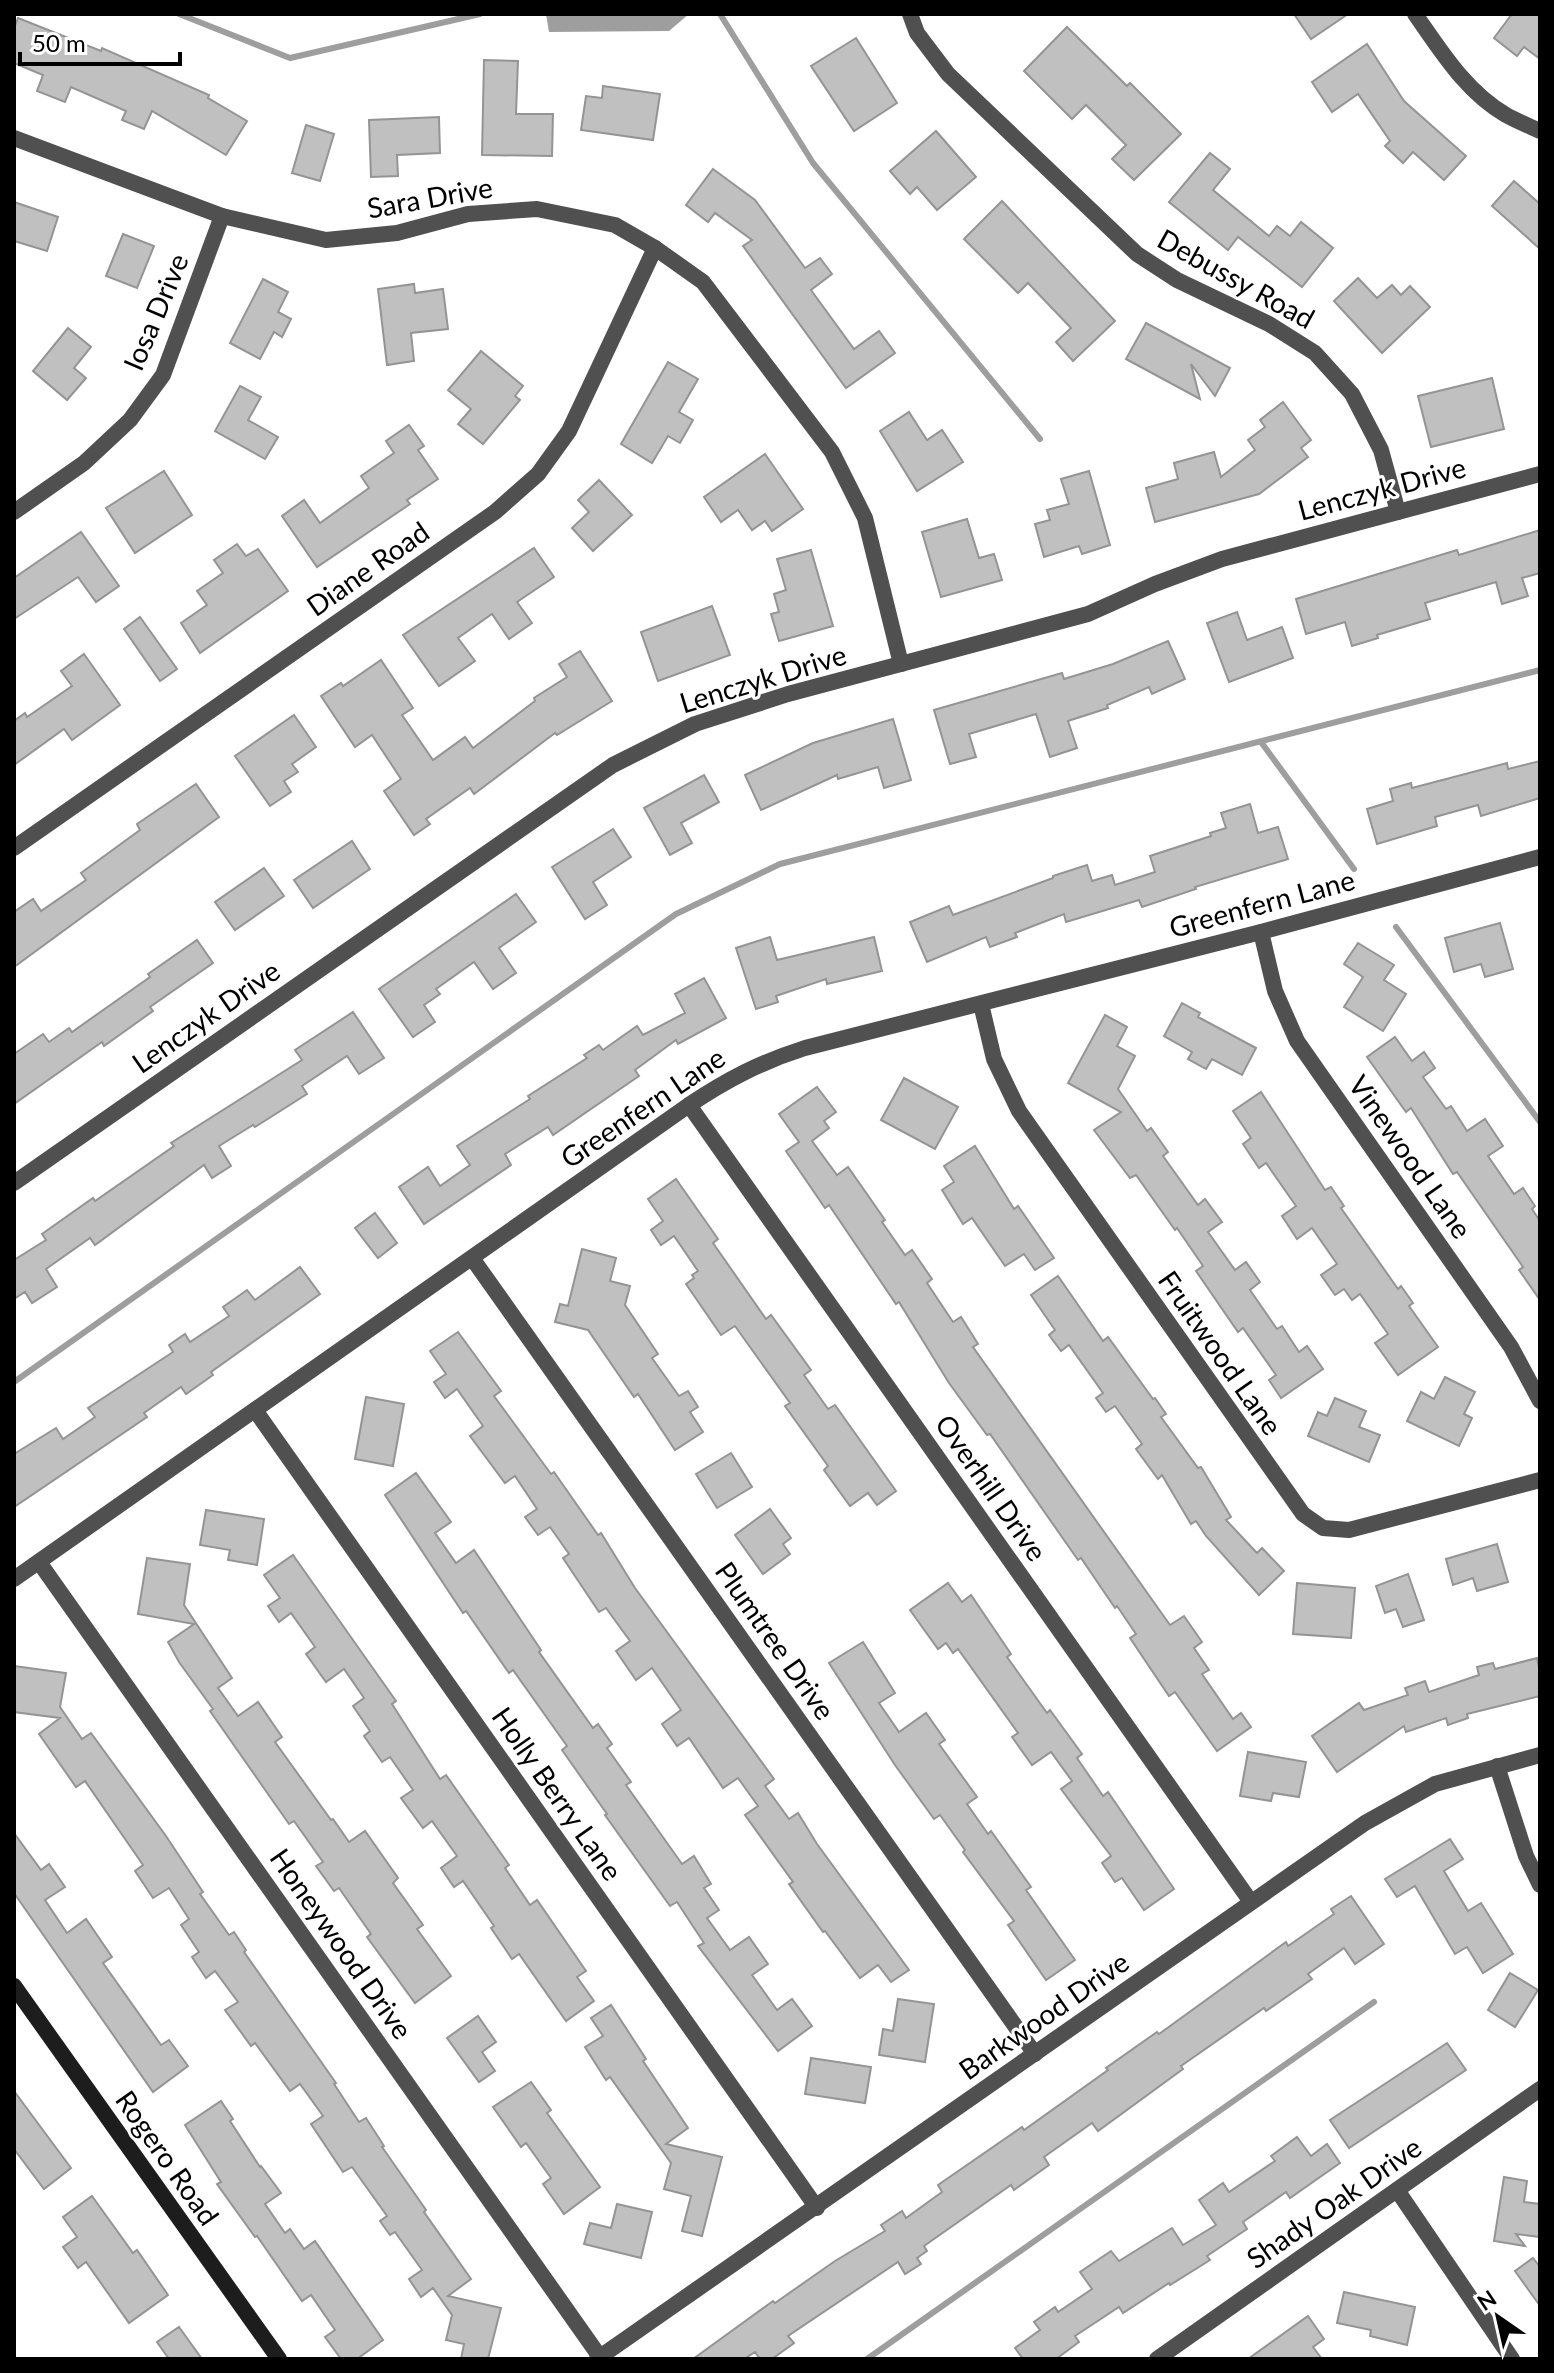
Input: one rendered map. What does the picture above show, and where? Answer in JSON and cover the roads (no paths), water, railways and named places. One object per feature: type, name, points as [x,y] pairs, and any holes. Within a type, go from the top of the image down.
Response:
[{"type":"street","name":"Debussy Road","points":[[910,14],[917,33],[948,74],[1137,254],[1177,280],[1269,324],[1315,353],[1352,394],[1374,436],[1381,450],[1398,512]]},
{"type":"street","points":[[1415,14],[1452,66],[1480,96],[1506,115],[1540,131]]},
{"type":"street","name":"Sara Drive","points":[[14,138],[222,216],[326,240],[397,233],[468,214],[537,209],[615,225],[655,248],[703,282],[832,452],[865,518],[901,664]]},
{"type":"street","name":"Iosa Drive","points":[[14,512],[84,463],[130,420],[163,375],[222,216]]},
{"type":"street","name":"Diane Road","points":[[14,848],[495,512],[538,474],[569,431],[655,248]]},
{"type":"street","name":"Lenczyk Drive","points":[[14,1183],[613,765],[695,724],[788,694],[1088,614],[1222,559],[1540,474]]},
{"type":"street","name":"Greenfern Lane","points":[[14,1579],[689,1105],[728,1079],[765,1061],[1540,857]]},
{"type":"street","name":"Vinewood Lane","points":[[1261,932],[1275,991],[1297,1041],[1511,1347],[1540,1401]]},
{"type":"street","name":"Fruitwood Lane","points":[[981,1004],[994,1059],[1019,1111],[1303,1514],[1323,1528],[1349,1530],[1540,1480]]},
{"type":"street","name":"Overhill Drive","points":[[689,1105],[1251,1902]]},
{"type":"street","name":"Plumtree Drive","points":[[472,1258],[1035,2054]]},
{"type":"street","name":"Holly Berry Lane","points":[[255,1410],[817,2208]]},
{"type":"street","name":"Honeywood Drive","points":[[39,1562],[598,2358]]},
{"type":"street","name":"Barkwood Drive","points":[[598,2358],[817,2208],[1251,1902],[1400,1802],[1435,1784],[1540,1755]]},
{"type":"street","points":[[1497,1766],[1526,1856],[1540,1885]]},
{"type":"street","name":"Rogero Road","points":[[14,1986],[279,2359]]},
{"type":"street","name":"Shady Oak Drive","points":[[1157,2359],[1540,2089]]},
{"type":"street","points":[[1397,2190],[1512,2359]]},
{"type":"waterway","points":[[179,14],[290,58],[480,14]]},
{"type":"waterway","points":[[720,14],[813,163],[1040,439]]},
{"type":"waterway","points":[[14,1382],[676,914],[780,864],[1540,670]]},
{"type":"waterway","points":[[1261,742],[1354,869]]},
{"type":"waterway","points":[[1396,927],[1540,1122]]},
{"type":"waterway","points":[[867,2359],[1374,2002]]}]
